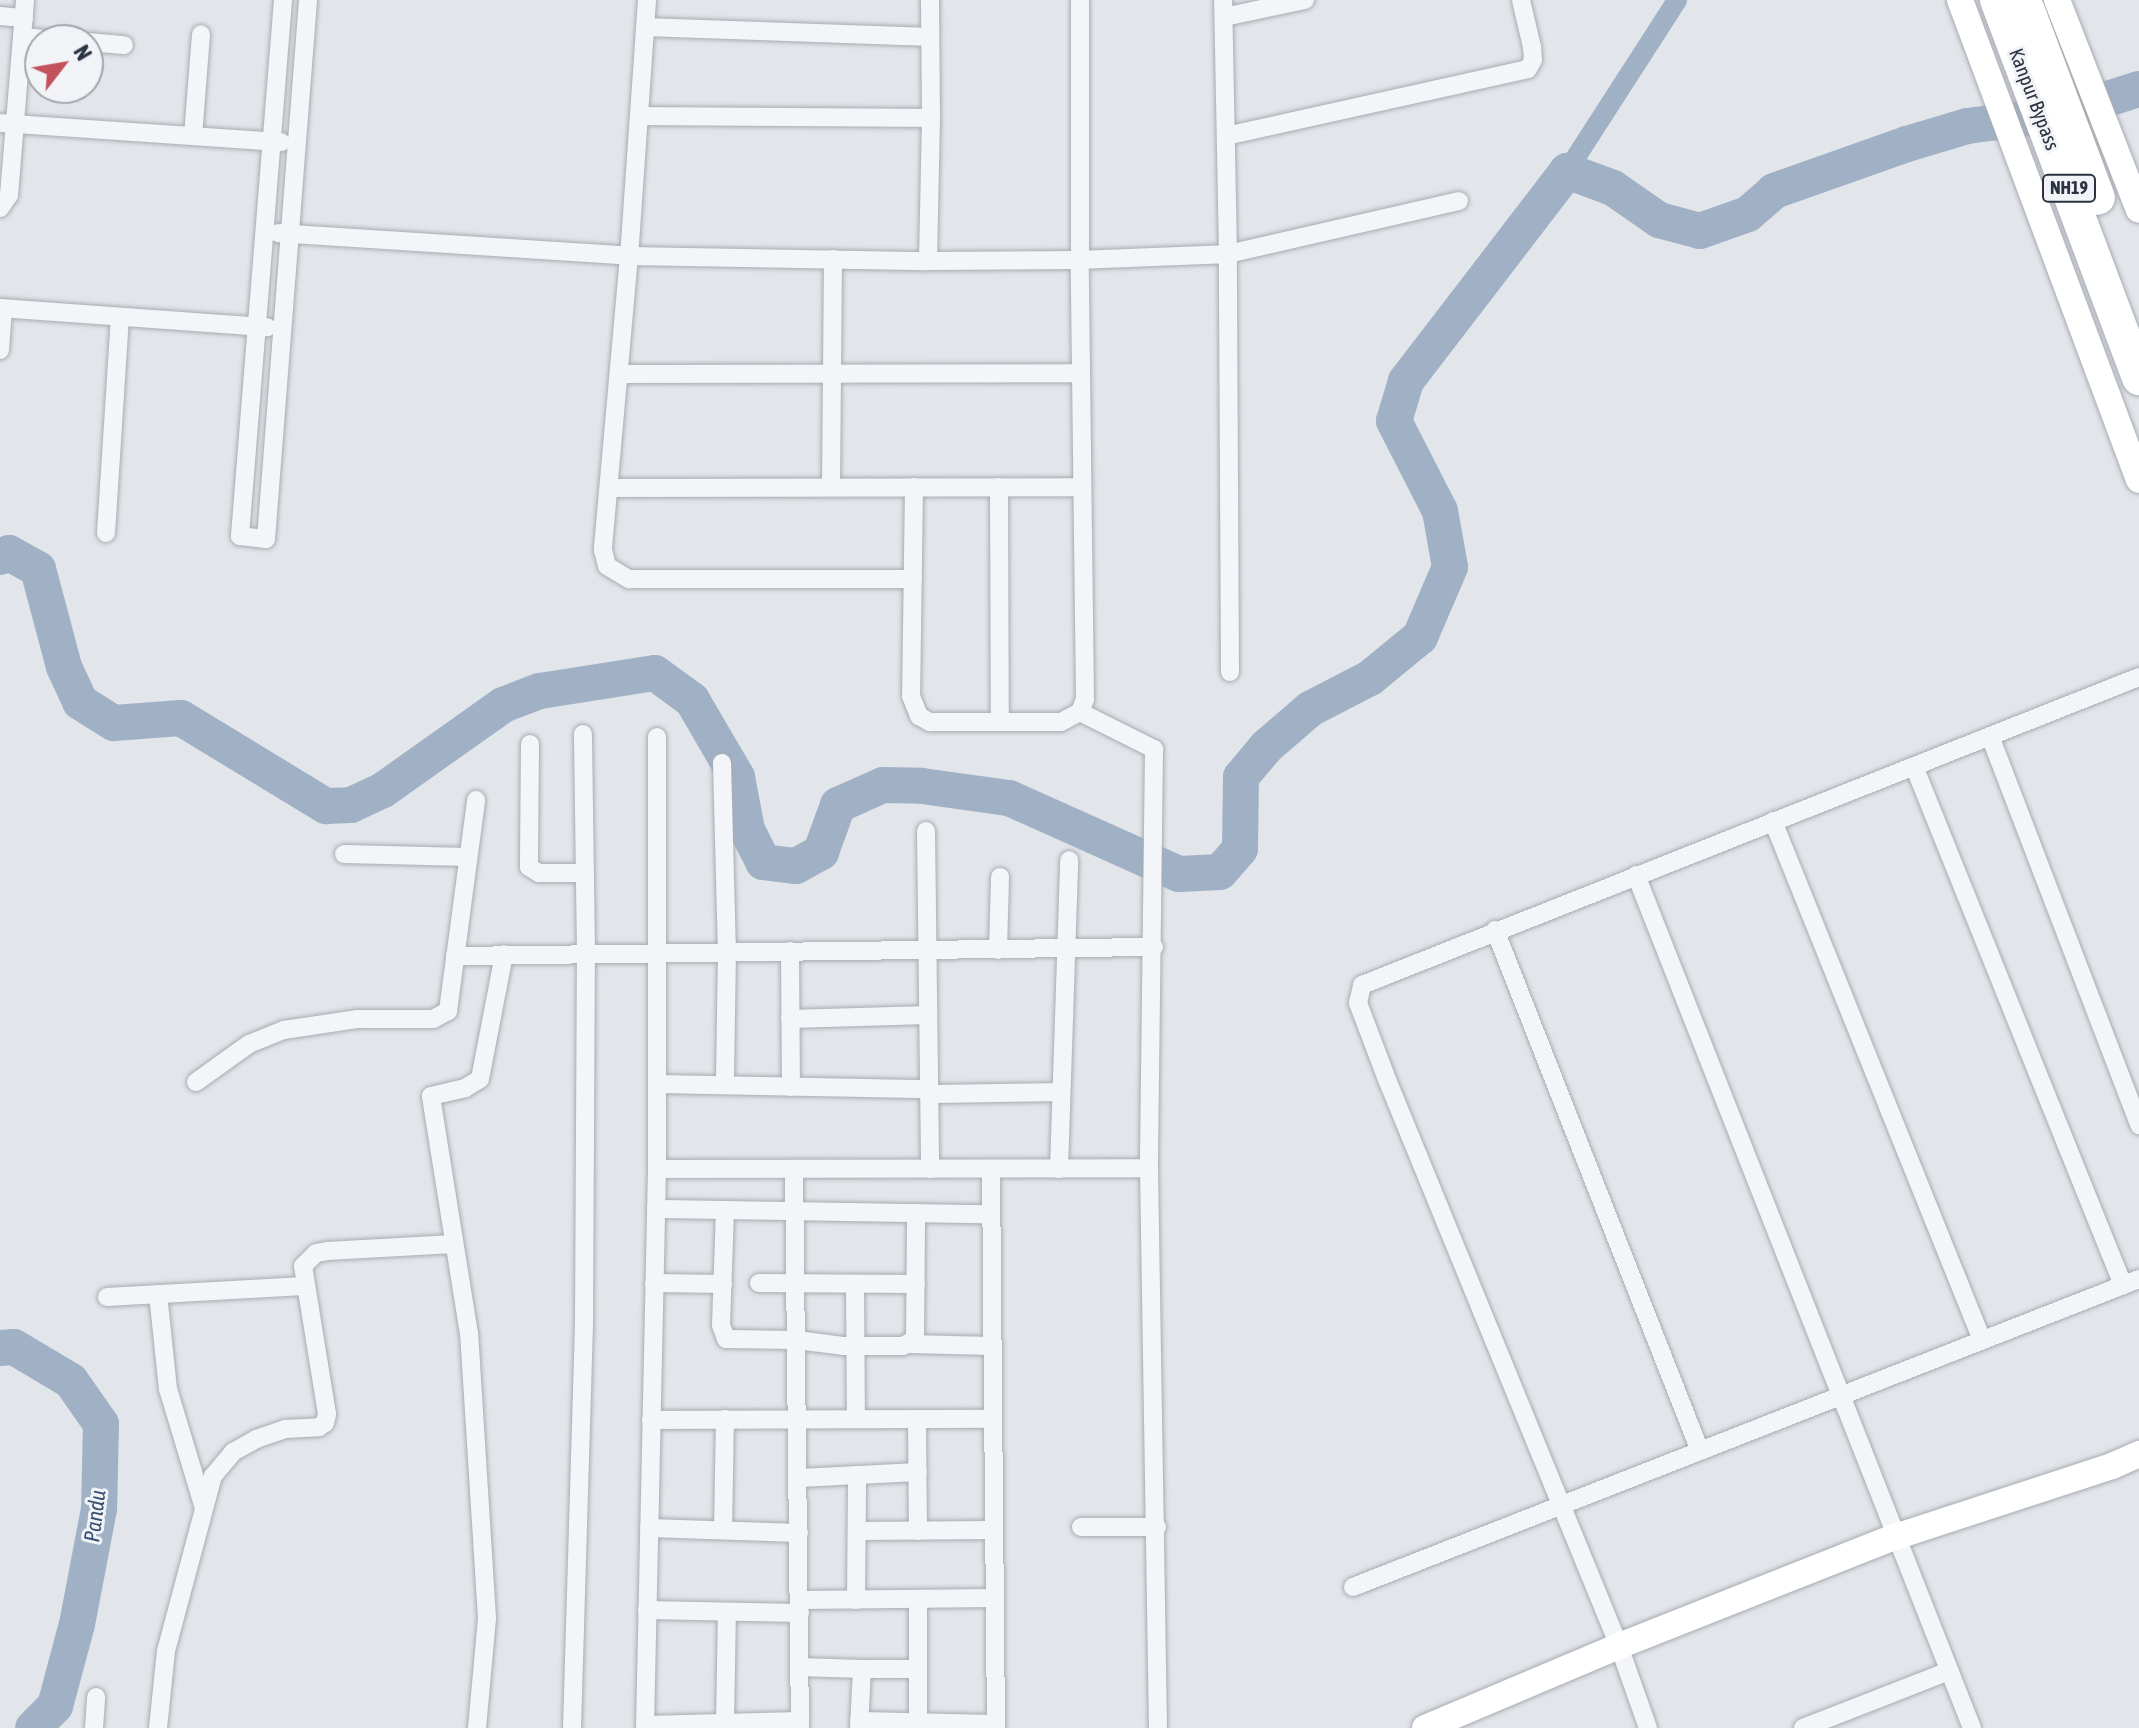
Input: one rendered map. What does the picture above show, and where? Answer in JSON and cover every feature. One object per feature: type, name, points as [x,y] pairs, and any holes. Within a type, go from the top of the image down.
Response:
[{"type":"highway","name":"Kanpur Bypass","points":[[1997,0],[2139,378]]},
{"type":"highway","name":"Kanpur Bypass","points":[[2024,0],[2139,309]]},
{"type":"street","points":[[283,0],[240,536],[266,539],[308,0]]},
{"type":"street","points":[[647,0],[641,116],[603,550],[607,566],[629,579],[913,579]]},
{"type":"street","points":[[928,261],[930,0]]},
{"type":"street","points":[[914,487],[911,696],[919,716],[930,722],[1061,722],[1080,712],[1085,699],[1080,0]]},
{"type":"street","points":[[1230,672],[1228,254],[1223,9],[1305,0]]},
{"type":"street","points":[[1226,136],[1528,69],[1533,60],[1521,0]]},
{"type":"street","points":[[1960,0],[2139,480]]},
{"type":"street","points":[[2057,0],[2139,210]]},
{"type":"street","points":[[0,16],[24,9],[8,124],[9,195],[0,208]]},
{"type":"street","points":[[646,27],[930,37]]},
{"type":"street","points":[[193,136],[201,34]]},
{"type":"street","points":[[104,43],[124,45]]},
{"type":"street","points":[[641,116],[931,118]]},
{"type":"street","points":[[8,124],[297,143]]},
{"type":"street","points":[[265,231],[629,256],[1080,260],[1228,254],[1459,201]]},
{"type":"street","points":[[831,487],[833,259]]},
{"type":"street","points":[[0,350],[1,308],[282,329]]},
{"type":"street","points":[[106,533],[120,317]]},
{"type":"street","points":[[619,374],[1081,373]]},
{"type":"street","points":[[999,487],[1000,722]]},
{"type":"street","points":[[609,488],[1082,487]]},
{"type":"street","points":[[1648,1728],[1619,1646],[1559,1505],[1358,1003],[1362,985],[2139,677]]},
{"type":"street","points":[[1080,712],[1154,749],[1149,1168],[1158,1728]]},
{"type":"street","points":[[572,1728],[584,1322],[586,952],[583,734]]},
{"type":"street","points":[[1990,736],[2139,1125]]},
{"type":"street","points":[[657,737],[657,1169],[645,1726],[725,1723],[800,1725],[794,1169]]},
{"type":"street","points":[[530,744],[529,867],[539,873],[585,873]]},
{"type":"street","points":[[722,763],[727,951],[725,1085]]},
{"type":"street","points":[[1353,1587],[2131,1282],[1914,766]]},
{"type":"street","points":[[196,1082],[249,1044],[284,1030],[358,1019],[442,1016],[450,1004],[476,800]]},
{"type":"street","points":[[1773,821],[1982,1340]]},
{"type":"street","points":[[926,831],[930,1169]]},
{"type":"street","points":[[344,854],[468,857]]},
{"type":"street","points":[[1059,1169],[1069,860]]},
{"type":"street","points":[[1636,875],[1972,1728]]},
{"type":"street","points":[[998,950],[1000,877]]},
{"type":"street","points":[[1495,930],[1700,1451]]},
{"type":"street","points":[[455,956],[1154,947]]},
{"type":"street","points":[[790,951],[791,1087]]},
{"type":"street","points":[[477,1728],[487,1618],[469,1334],[431,1096],[465,1088],[480,1079],[504,954]]},
{"type":"street","points":[[790,1019],[928,1015]]},
{"type":"street","points":[[657,1084],[929,1089],[935,1094],[1061,1092]]},
{"type":"street","points":[[657,1169],[1149,1168]]},
{"type":"street","points":[[862,1669],[859,1724],[918,1722],[996,1726],[991,1169]]},
{"type":"street","points":[[656,1209],[991,1214]]},
{"type":"street","points":[[725,1210],[721,1325],[726,1339],[797,1340],[855,1347],[910,1344],[992,1346]]},
{"type":"street","points":[[910,1344],[916,1331],[916,1213]]},
{"type":"street","points":[[158,1728],[166,1651],[213,1476],[233,1452],[273,1432],[319,1427],[325,1423],[327,1414],[303,1266],[316,1253],[454,1244]]},
{"type":"street","points":[[654,1283],[723,1284]]},
{"type":"street","points":[[759,1283],[916,1284]]},
{"type":"street","points":[[855,1285],[856,1419]]},
{"type":"street","points":[[107,1297],[304,1286]]},
{"type":"street","points":[[158,1294],[168,1389],[204,1508]]},
{"type":"street","points":[[723,1530],[725,1419]]},
{"type":"street","points":[[917,1419],[918,1531]]},
{"type":"street","points":[[651,1420],[993,1419]]},
{"type":"street","points":[[1425,1728],[1619,1646],[1895,1537],[2112,1466],[2139,1454]]},
{"type":"street","points":[[799,1478],[918,1472]]},
{"type":"street","points":[[856,1600],[857,1475]]},
{"type":"street","points":[[1081,1527],[1157,1527]]},
{"type":"street","points":[[649,1528],[799,1533]]},
{"type":"street","points":[[857,1531],[994,1530]]},
{"type":"street","points":[[647,1610],[727,1612],[856,1600],[995,1598]]},
{"type":"street","points":[[918,1599],[918,1722]]},
{"type":"street","points":[[725,1723],[727,1612]]},
{"type":"street","points":[[800,1667],[918,1669]]},
{"type":"street","points":[[1803,1728],[1949,1671]]},
{"type":"street","points":[[94,1728],[96,1697]]},
{"type":"waterway","points":[[1567,171],[1677,0]]},
{"type":"waterway","points":[[0,557],[9,553],[38,569],[64,667],[80,702],[114,723],[181,718],[326,806],[351,805],[383,790],[503,705],[540,691],[655,673],[692,700],[737,777],[747,830],[763,862],[796,866],[821,852],[838,805],[883,785],[922,786],[1009,798],[1179,874],[1220,872],[1240,849],[1241,777],[1266,747],[1310,709],[1370,678],[1420,637],[1450,567],[1440,511],[1394,421],[1406,381],[1567,171],[1613,188],[1659,220],[1700,231],[1748,214],[1774,191],[1907,144],[1967,126],[2061,114],[2139,89]]},
{"type":"waterway","name":"Pandu","points":[[0,1348],[14,1347],[71,1381],[101,1424],[99,1509],[77,1624],[55,1706],[33,1728]]}]
